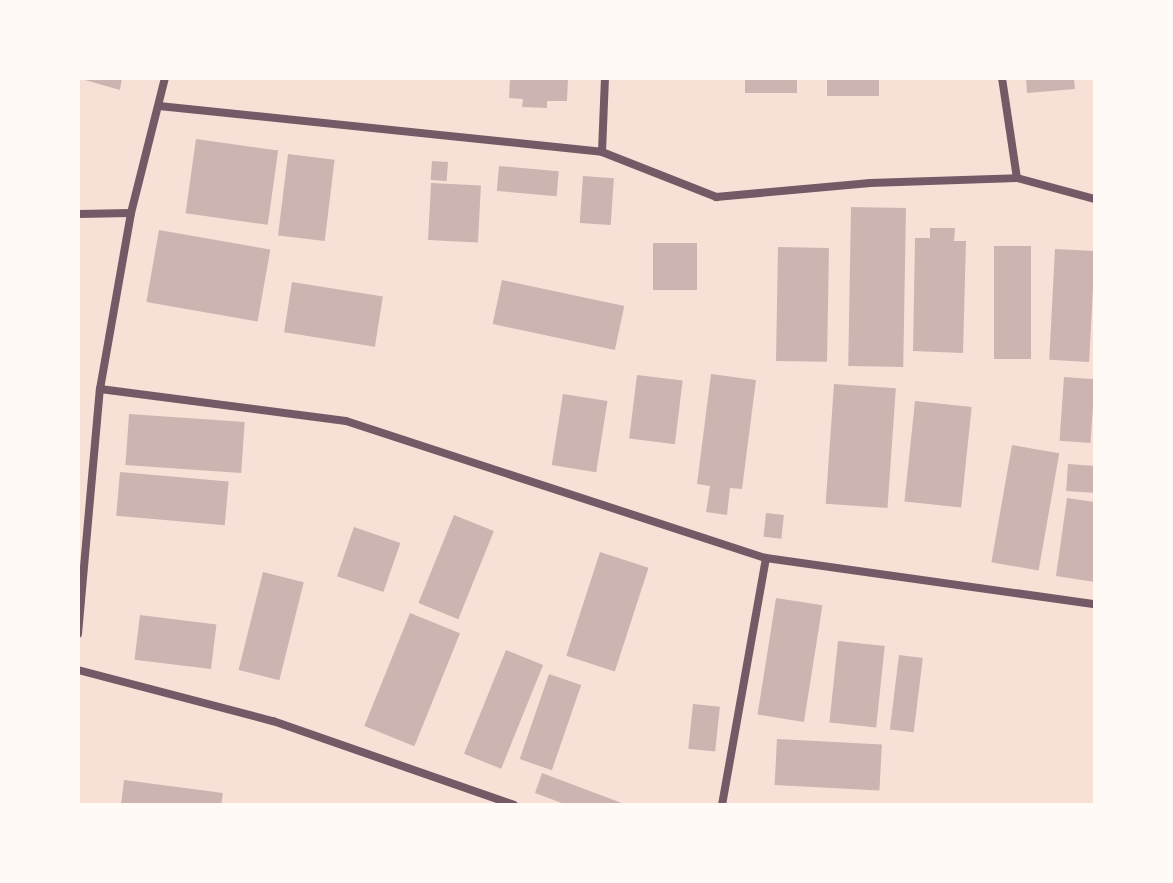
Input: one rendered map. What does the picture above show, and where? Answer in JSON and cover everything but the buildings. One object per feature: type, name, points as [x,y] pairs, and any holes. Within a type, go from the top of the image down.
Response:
[{"type":"street","points":[[78,634],[100,389],[131,213],[165,78]]},
{"type":"street","points":[[602,152],[605,78]]},
{"type":"street","points":[[1002,78],[1017,178]]},
{"type":"street","points":[[159,106],[602,152],[716,197],[870,183],[1017,178],[1095,199]]},
{"type":"street","points":[[78,214],[131,213]]},
{"type":"street","points":[[100,389],[346,421],[766,558],[1095,604]]},
{"type":"street","points":[[722,805],[766,558]]},
{"type":"street","points":[[78,670],[273,721],[514,805]]}]
